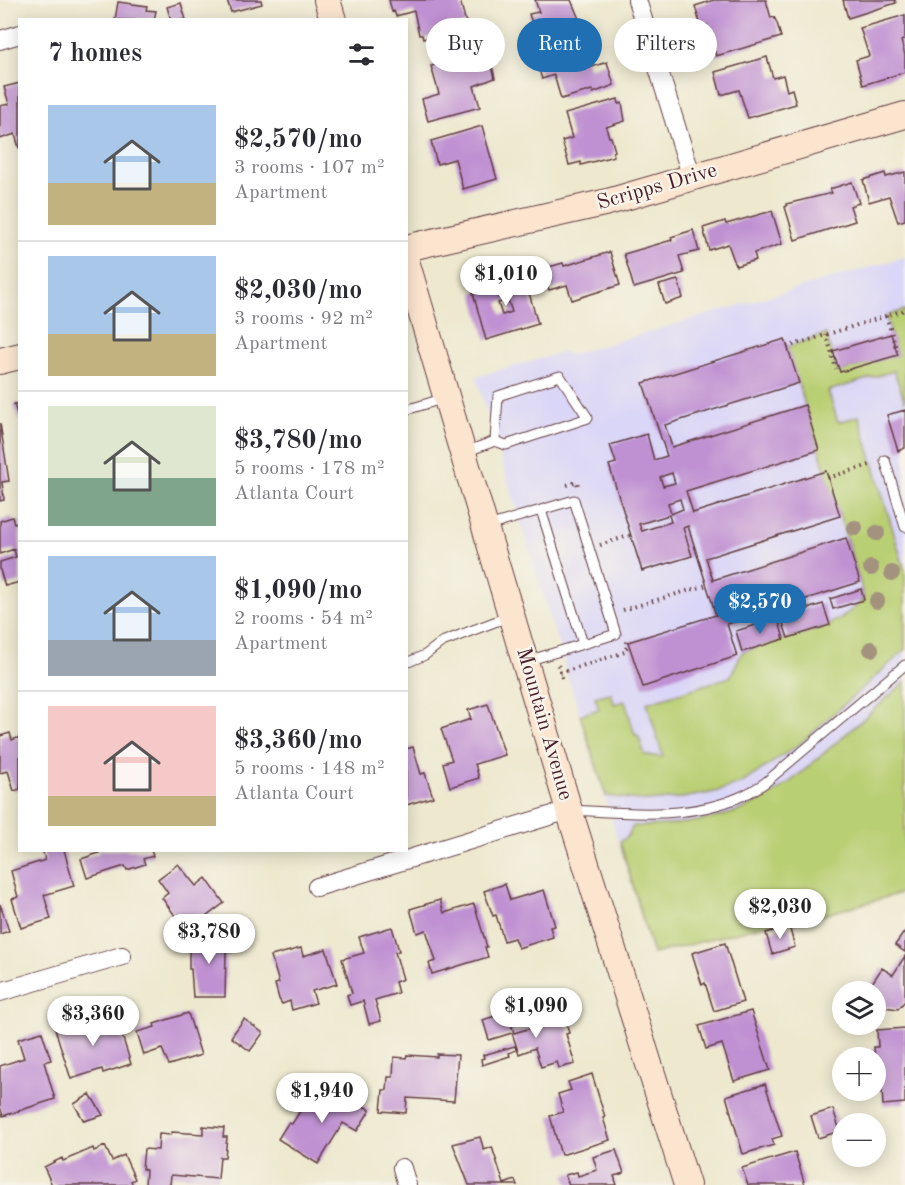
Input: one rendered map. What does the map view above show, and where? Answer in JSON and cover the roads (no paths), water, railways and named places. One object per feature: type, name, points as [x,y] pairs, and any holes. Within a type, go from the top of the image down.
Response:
[{"type":"main road","points":[[327,0],[332,18]]},
{"type":"main road","name":"Scripps Drive","points":[[408,248],[550,216],[692,178],[905,116]]},
{"type":"main road","name":"Mountain Avenue","points":[[408,268],[569,810],[687,1185]]},
{"type":"main road","points":[[0,361],[18,356]]},
{"type":"street","points":[[638,0],[692,178]]},
{"type":"street","points":[[0,40],[18,35]]},
{"type":"street","points":[[317,887],[569,810]]},
{"type":"street","points":[[0,992],[122,956]]},
{"type":"lane","points":[[463,453],[495,441],[506,445],[588,418],[560,376],[498,396],[495,441]]},
{"type":"lane","points":[[408,409],[447,398]]},
{"type":"lane","points":[[885,460],[905,527]]},
{"type":"lane","points":[[485,527],[574,500],[616,634],[525,662]]},
{"type":"lane","points":[[541,510],[583,644]]},
{"type":"lane","points":[[408,662],[424,655],[442,642],[512,616]]},
{"type":"lane","points":[[569,810],[646,814],[679,812],[714,806],[742,796],[766,782],[905,665]]}]
